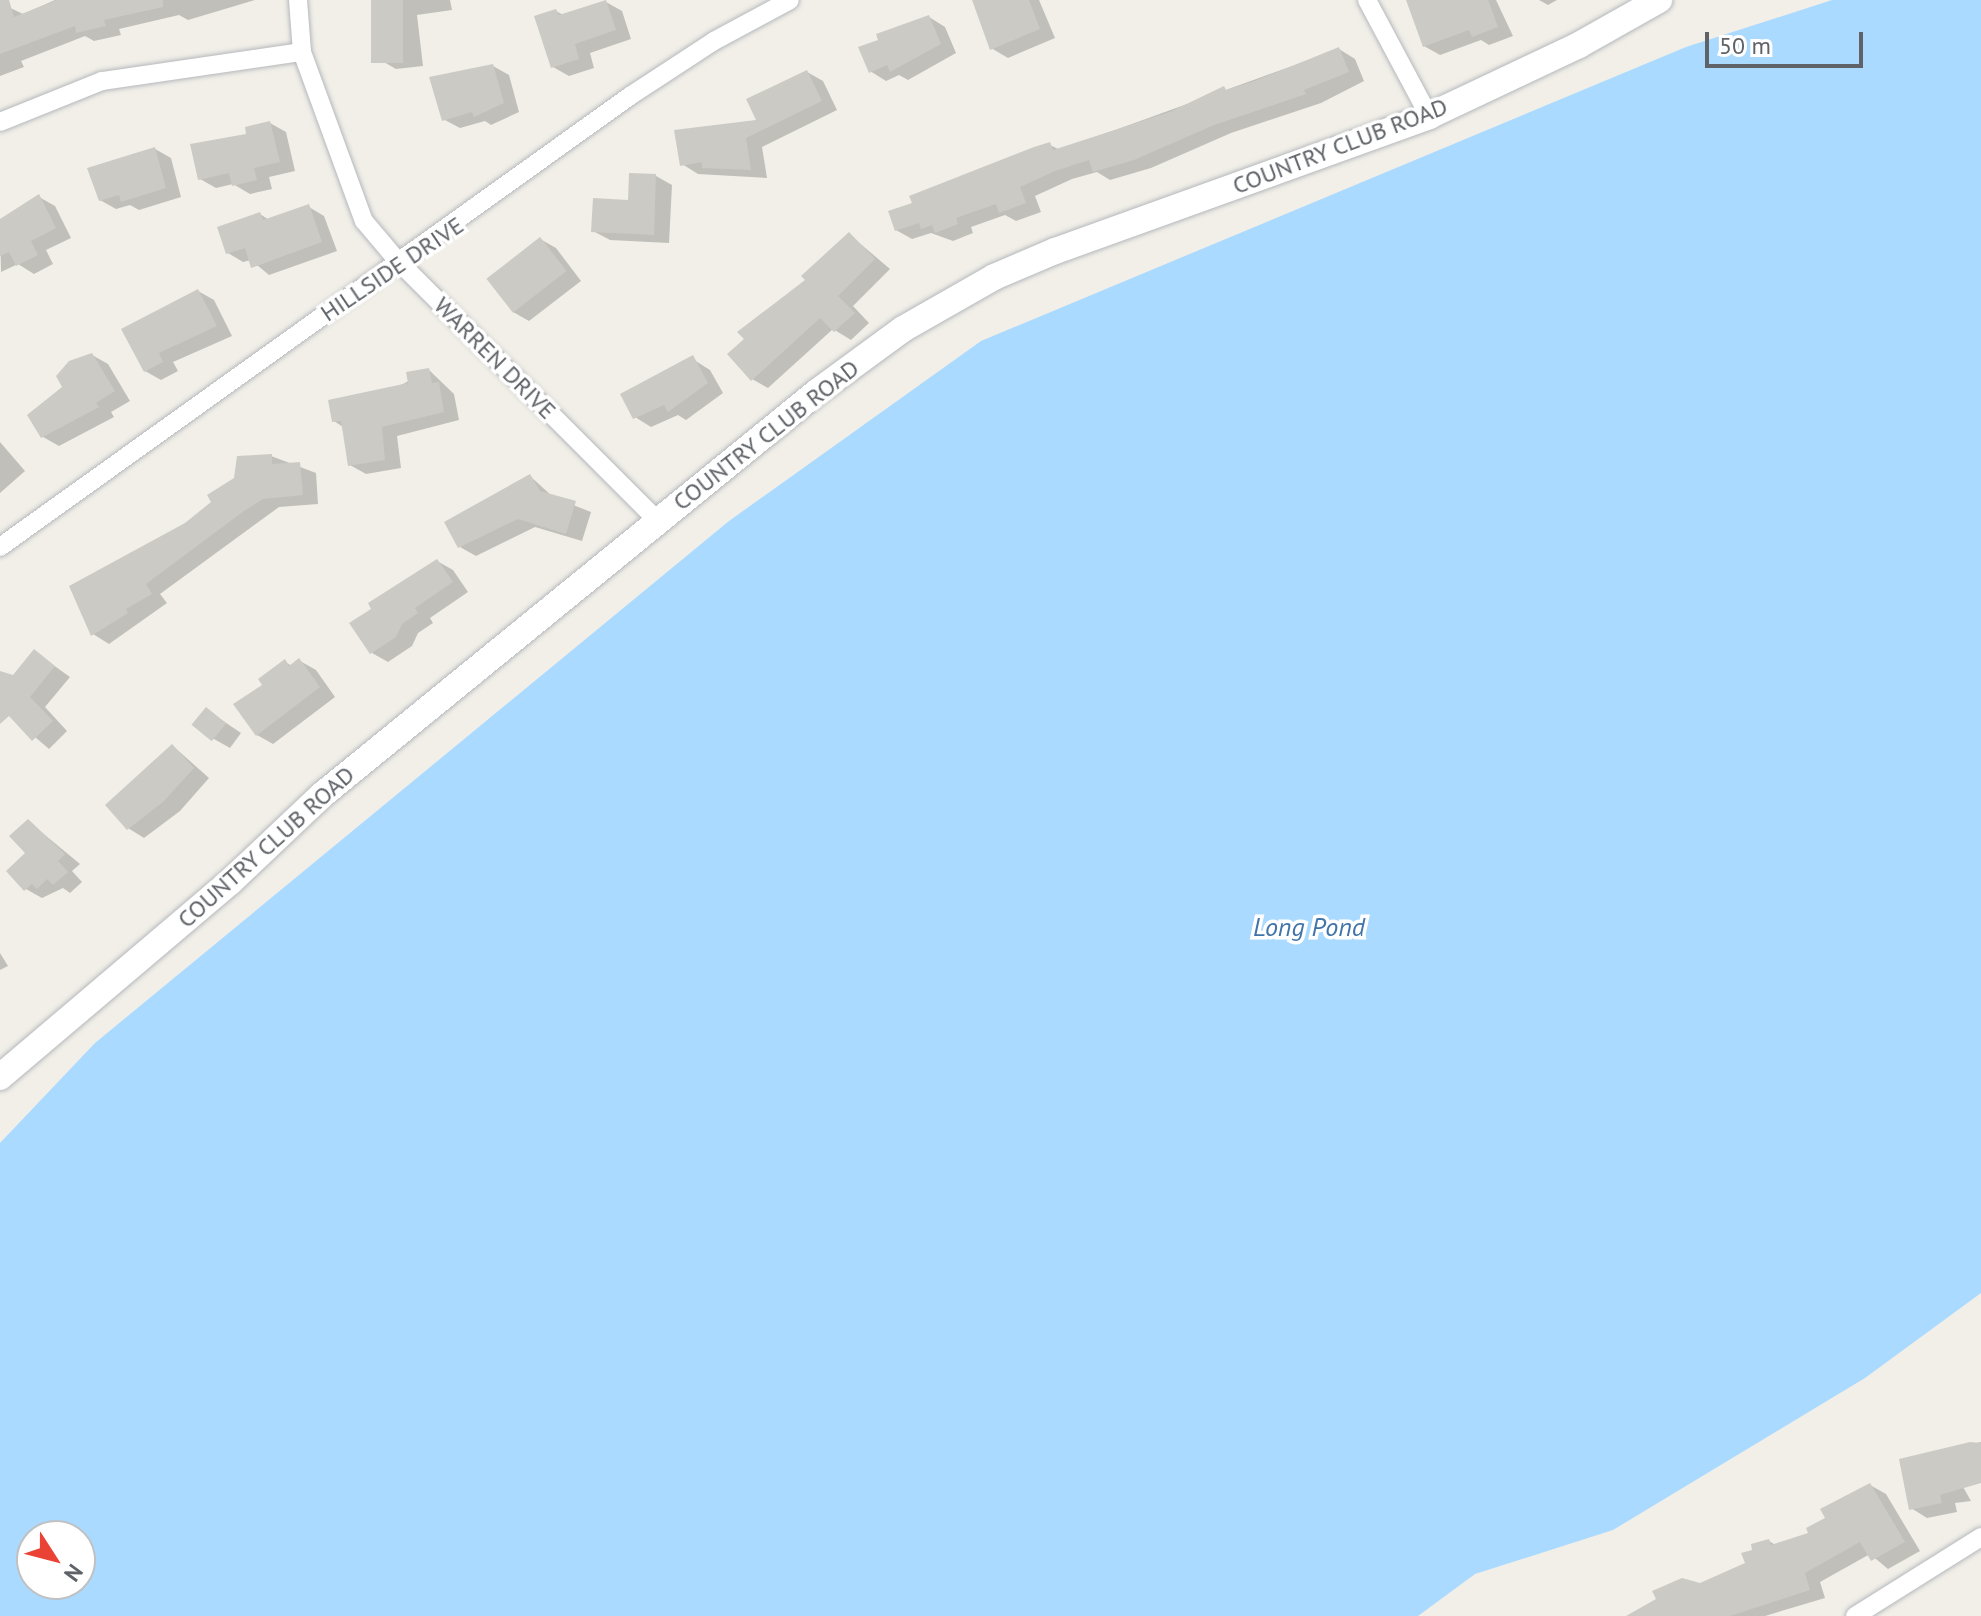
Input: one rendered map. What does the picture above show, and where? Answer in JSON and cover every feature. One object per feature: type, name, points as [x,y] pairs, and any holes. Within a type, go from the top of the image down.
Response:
[{"type":"street","name":"WARREN DRIVE","points":[[298,0],[302,52],[364,221],[397,260],[657,520]]},
{"type":"street","name":"HILLSIDE DRIVE","points":[[0,547],[397,260],[466,219],[642,88],[790,0]]},
{"type":"street","points":[[1367,0],[1429,116]]},
{"type":"street","name":"COUNTRY CLUB ROAD","points":[[0,1077],[230,882],[322,795],[657,520],[903,329],[994,277],[1429,116],[1579,45],[1659,0]]},
{"type":"street","points":[[0,122],[102,81],[302,52]]},
{"type":"street","points":[[1855,1616],[1981,1537]]},
{"type":"water","name":"Long Pond","points":[[1832,0],[1981,0],[1981,1293],[1865,1378],[1613,1530],[1475,1574],[1418,1616],[0,1616],[0,1143],[95,1043],[729,521],[981,341],[1686,47]]},
{"type":"building","points":[[0,0],[9,0],[14,17],[57,0],[163,0],[163,7],[104,20],[106,26],[76,33],[75,26],[0,54]]},
{"type":"building","points":[[371,0],[403,0],[403,63],[371,63]]},
{"type":"building","points":[[606,0],[616,30],[575,44],[579,59],[551,68],[534,16],[556,9],[559,15]]},
{"type":"building","points":[[972,0],[1029,0],[1040,29],[990,50]]},
{"type":"building","points":[[1406,0],[1488,0],[1498,27],[1472,37],[1469,30],[1423,47]]},
{"type":"building","points":[[929,15],[941,44],[890,72],[887,65],[869,73],[858,47],[878,40],[876,34]]},
{"type":"building","points":[[1339,47],[1349,72],[1304,90],[1306,94],[1214,125],[1134,160],[1093,172],[1089,160],[1055,171],[1020,187],[1026,203],[999,213],[996,204],[956,218],[958,224],[935,233],[932,225],[921,229],[919,223],[895,231],[888,211],[912,203],[909,196],[1034,147],[1050,142],[1053,150],[1170,112],[1224,86],[1226,90],[1255,81]]},
{"type":"building","points":[[493,64],[504,103],[474,117],[472,112],[442,121],[429,77]]},
{"type":"building","points":[[807,70],[822,101],[746,138],[751,170],[702,168],[702,162],[680,166],[674,130],[756,120],[746,99]]},
{"type":"building","points":[[270,121],[280,162],[254,168],[257,180],[232,186],[229,173],[198,180],[190,144],[246,134],[245,127]]},
{"type":"building","points":[[155,147],[166,188],[121,202],[119,195],[99,201],[87,168]]},
{"type":"building","points":[[629,173],[656,174],[654,235],[591,232],[593,198],[628,200]]},
{"type":"building","points":[[39,194],[56,228],[31,241],[38,255],[16,266],[9,252],[0,256],[0,219]]},
{"type":"building","points":[[309,204],[322,242],[251,268],[245,248],[226,254],[217,227],[260,212],[263,220]]},
{"type":"building","points":[[849,232],[875,259],[838,296],[855,313],[834,332],[820,318],[751,381],[727,354],[744,339],[737,332],[805,280],[801,276]]},
{"type":"building","points":[[540,237],[566,271],[513,313],[486,279]]},
{"type":"building","points":[[198,289],[217,326],[159,353],[163,362],[144,372],[121,329]]},
{"type":"building","points":[[92,353],[115,391],[96,403],[99,407],[41,438],[27,415],[62,387],[56,376],[69,361]]},
{"type":"building","points":[[693,355],[708,383],[668,412],[664,405],[633,419],[620,394]]},
{"type":"building","points":[[429,368],[432,383],[439,382],[444,412],[382,427],[385,460],[348,466],[341,421],[332,422],[328,400],[408,383],[406,372]]},
{"type":"building","points":[[272,454],[272,464],[300,462],[303,495],[263,499],[244,511],[146,584],[152,594],[91,636],[69,586],[185,523],[211,502],[207,495],[234,478],[237,456]]},
{"type":"building","points":[[530,474],[540,491],[576,501],[566,534],[518,519],[458,548],[444,522]]},
{"type":"building","points":[[437,559],[453,582],[415,608],[418,613],[402,624],[396,637],[370,654],[349,623],[371,609],[368,603]]},
{"type":"building","points":[[34,649],[55,666],[30,697],[53,721],[32,741],[9,716],[0,724],[0,671],[13,675]]},
{"type":"building","points":[[299,658],[320,687],[256,736],[233,704],[262,685],[258,679],[285,659],[289,666]]},
{"type":"building","points":[[206,707],[226,723],[212,741],[192,725]]},
{"type":"building","points":[[172,744],[194,768],[163,802],[127,830],[105,805]]},
{"type":"building","points":[[28,819],[65,854],[58,861],[68,872],[53,885],[47,879],[37,889],[32,884],[24,891],[6,871],[25,853],[9,836]]},
{"type":"building","points":[[1970,1442],[1981,1443],[1981,1483],[1940,1495],[1942,1503],[1909,1510],[1899,1459]]},
{"type":"building","points":[[1870,1483],[1905,1542],[1871,1561],[1860,1542],[1805,1573],[1810,1590],[1730,1616],[1626,1616],[1656,1599],[1652,1591],[1682,1578],[1700,1583],[1745,1563],[1741,1553],[1752,1550],[1751,1544],[1769,1539],[1771,1545],[1808,1533],[1806,1528],[1825,1518],[1820,1509]]}]
